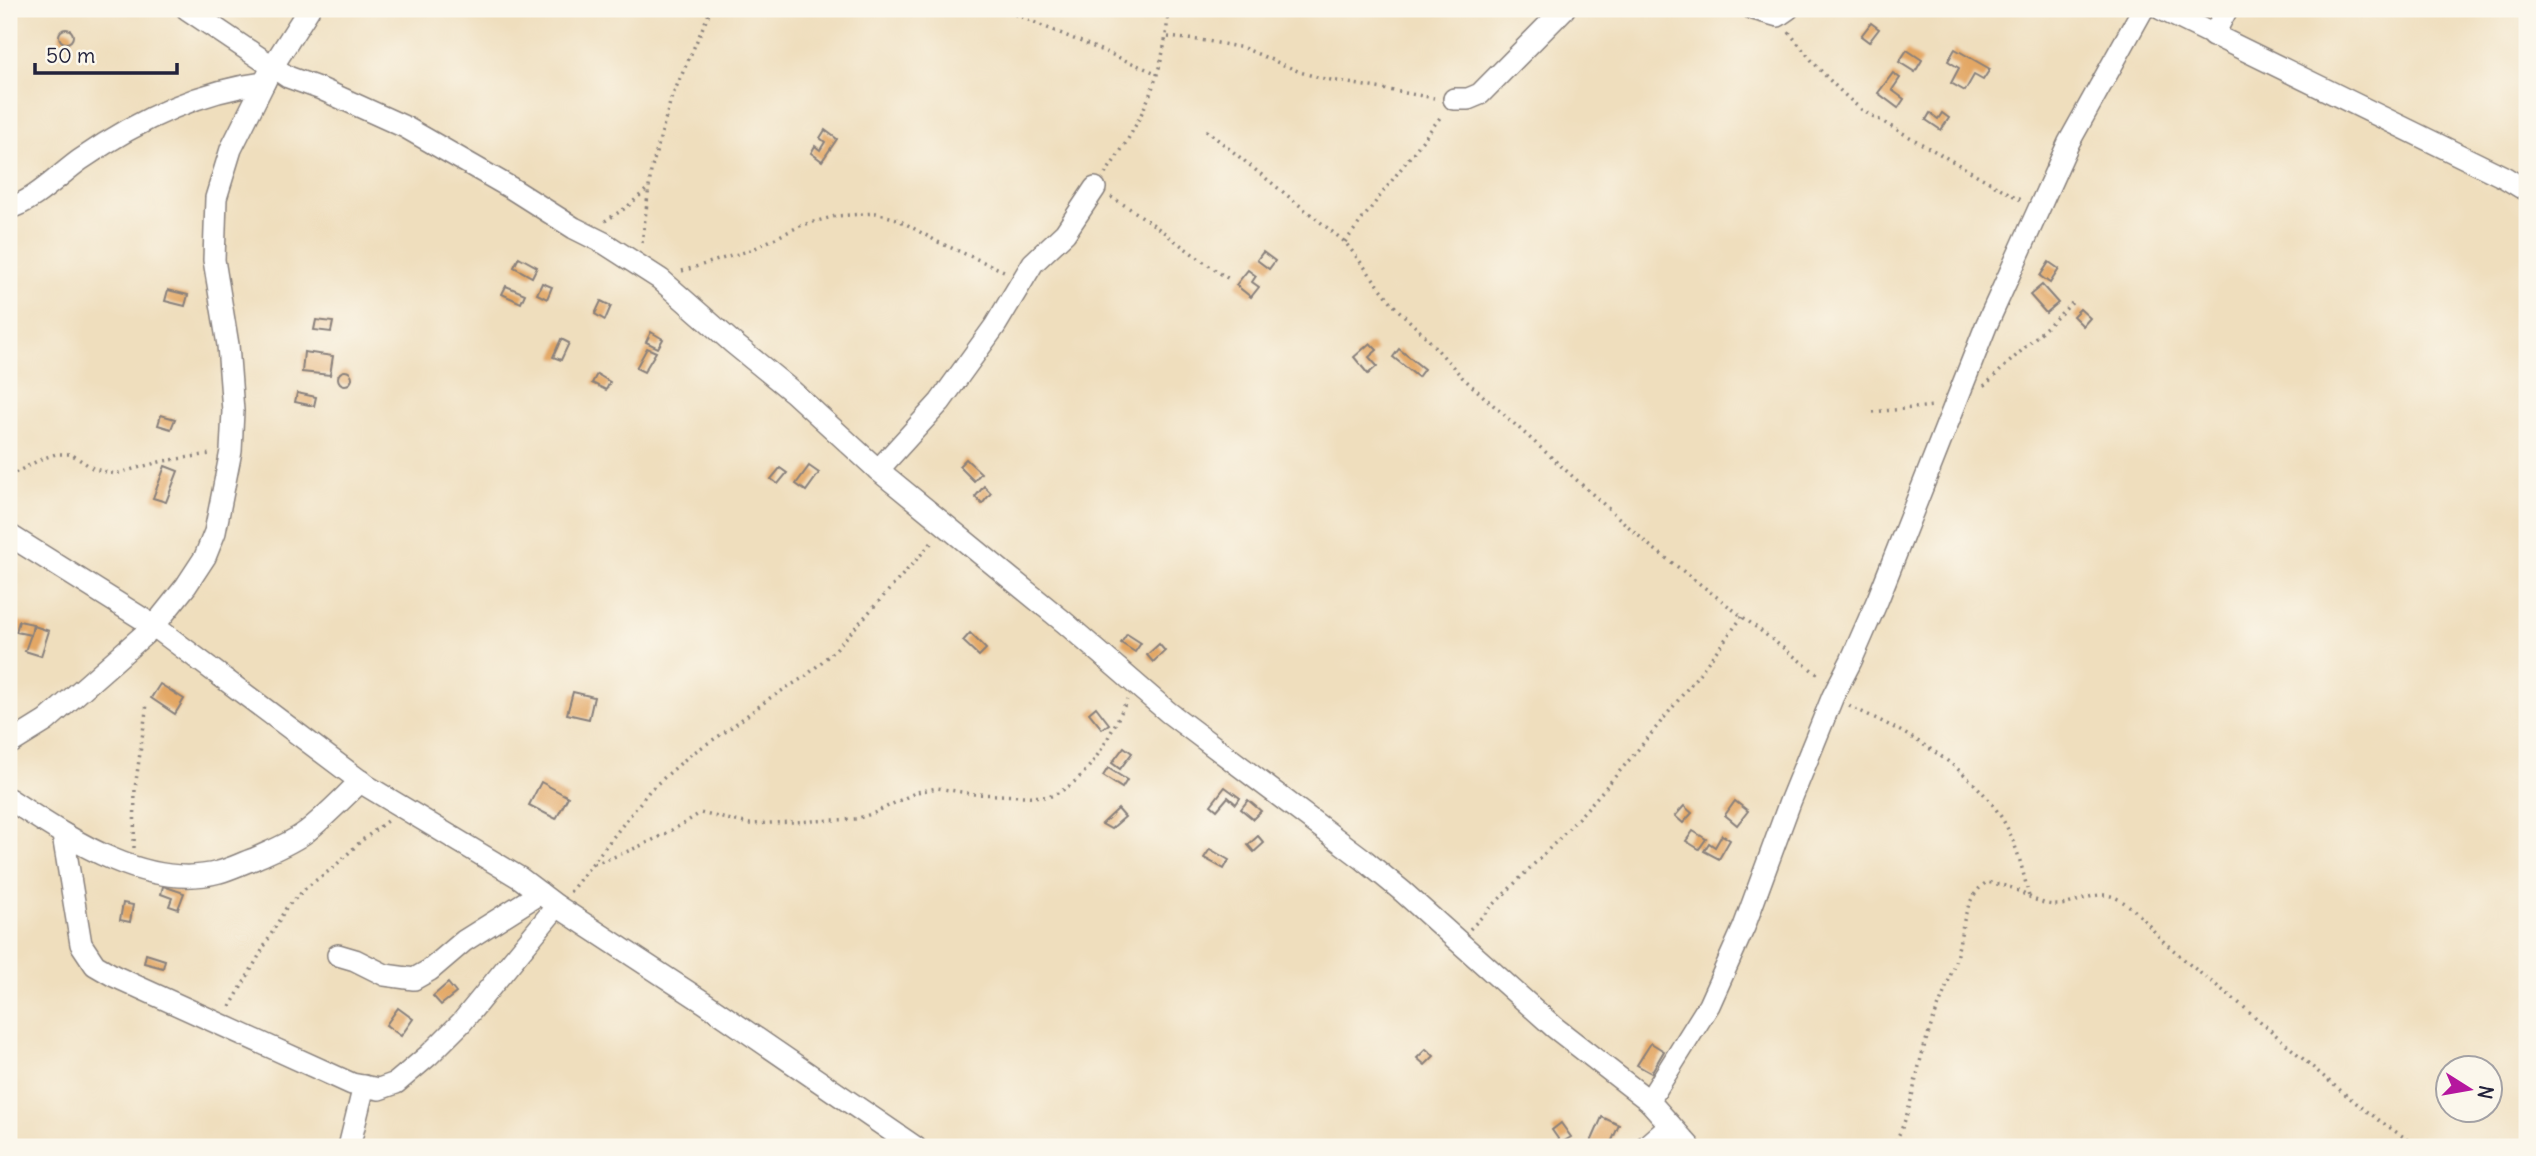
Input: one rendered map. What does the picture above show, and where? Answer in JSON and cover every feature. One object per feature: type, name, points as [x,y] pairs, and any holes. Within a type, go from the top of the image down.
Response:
[{"type":"street","points":[[187,9],[268,75]]},
{"type":"street","points":[[9,744],[46,721],[154,626],[205,557],[215,532],[231,451],[233,411],[228,345],[214,260],[216,198],[231,149],[268,75],[309,9]]},
{"type":"street","points":[[1454,99],[1468,99],[1480,94],[1564,9]]},
{"type":"street","points":[[1753,9],[1783,12]]},
{"type":"street","points":[[1649,1101],[1709,1006],[1734,950],[1834,692],[1851,661],[1878,599],[1986,326],[2069,142],[2143,9]]},
{"type":"street","points":[[2161,9],[2504,177],[2527,191]]},
{"type":"street","points":[[2213,36],[2227,9]]},
{"type":"street","points":[[9,208],[30,200],[53,179],[86,156],[169,109],[268,75],[288,77],[321,89],[405,127],[574,228],[604,243],[660,279],[793,392],[878,470],[1208,743],[1363,859],[1554,1027],[1649,1101],[1690,1147]]},
{"type":"street","points":[[878,470],[940,402],[995,326],[1033,263],[1065,233],[1095,188]]},
{"type":"street","points":[[9,536],[154,626],[361,782],[520,878],[557,906],[705,1003],[915,1147]]},
{"type":"street","points":[[9,799],[63,835],[133,867],[162,875],[191,876],[217,873],[276,849],[305,832],[361,782]]},
{"type":"street","points":[[63,835],[81,944],[95,965],[352,1084],[365,1086],[379,1088],[396,1083],[429,1055],[462,1022],[557,906]]},
{"type":"street","points":[[338,955],[385,975],[414,979],[430,970],[464,941],[540,893]]},
{"type":"street","points":[[349,1147],[365,1086]]},
{"type":"street","points":[[1645,1147],[1670,1125]]},
{"type":"path","points":[[641,266],[647,188],[671,99],[709,9]]},
{"type":"path","points":[[1005,9],[1156,73]]},
{"type":"path","points":[[1168,9],[1167,37],[1134,132],[1095,188],[1133,210],[1229,279]]},
{"type":"path","points":[[1783,12],[1807,56],[1842,94],[1862,110],[2038,210]]},
{"type":"path","points":[[1167,37],[1244,48],[1320,78],[1412,95],[1454,99]]},
{"type":"path","points":[[1345,242],[1454,99]]},
{"type":"path","points":[[1206,130],[1345,242],[1396,309],[1462,377],[1649,545],[1834,692],[1936,754],[1982,791],[2004,820],[2018,851],[2030,897]]},
{"type":"path","points":[[574,228],[610,219],[647,188]]},
{"type":"path","points":[[660,279],[751,250],[803,225],[836,216],[876,213],[897,219],[938,242],[1022,280]]},
{"type":"path","points":[[1982,388],[2072,303]]},
{"type":"path","points":[[1873,411],[1955,404]]},
{"type":"path","points":[[9,476],[56,454],[71,454],[94,469],[115,474],[163,461],[231,451]]},
{"type":"path","points":[[557,906],[594,864],[650,790],[690,755],[806,676],[835,650],[918,560],[946,524]]},
{"type":"path","points":[[1458,942],[1566,830],[1701,672],[1742,617]]},
{"type":"path","points":[[594,864],[625,854],[700,813],[750,824],[856,819],[917,792],[937,788],[974,794],[1048,797],[1058,794],[1077,779],[1099,753],[1136,683]]},
{"type":"path","points":[[133,867],[135,789],[147,704]]},
{"type":"path","points":[[220,1024],[286,908],[308,886],[334,868],[361,841],[404,809]]},
{"type":"path","points":[[1892,1147],[1909,1114],[1922,1053],[1953,968],[1973,895],[1987,882],[2011,888],[2039,902],[2055,905],[2070,904],[2099,894],[2119,899],[2141,916],[2191,965],[2244,1006],[2305,1062],[2371,1116],[2420,1147]]},
{"type":"building","points":[[1871,23],[1879,29],[1869,42],[1861,36]]},
{"type":"building","points":[[63,29],[69,29],[73,36],[69,43],[63,43],[59,39],[59,33]]},
{"type":"building","points":[[1955,49],[1990,69],[1983,80],[1974,75],[1965,91],[1951,83],[1959,68],[1948,61]]},
{"type":"building","points":[[1907,50],[1922,60],[1915,72],[1899,62]]},
{"type":"building","points":[[1893,73],[1900,78],[1892,90],[1904,99],[1898,108],[1878,93]]},
{"type":"building","points":[[1930,113],[1938,119],[1942,113],[1949,118],[1941,130],[1926,120]]},
{"type":"building","points":[[825,130],[837,139],[822,161],[811,153],[815,146],[820,150],[825,142],[820,138]]},
{"type":"building","points":[[1263,252],[1275,261],[1269,269],[1257,260]]},
{"type":"building","points":[[519,257],[537,267],[532,277],[514,267]]},
{"type":"building","points":[[2049,262],[2059,269],[2050,283],[2040,276]]},
{"type":"building","points":[[1248,270],[1256,276],[1252,282],[1259,287],[1251,297],[1236,285]]},
{"type":"building","points":[[542,283],[552,287],[547,299],[537,294]]},
{"type":"building","points":[[2042,285],[2058,303],[2046,313],[2030,295]]},
{"type":"building","points":[[506,286],[525,294],[521,303],[502,294]]},
{"type":"building","points":[[168,290],[188,295],[185,306],[165,301]]},
{"type":"building","points":[[601,301],[611,306],[605,320],[595,314]]},
{"type":"building","points":[[2080,309],[2090,318],[2083,326],[2073,316]]},
{"type":"building","points":[[316,320],[333,322],[331,332],[314,330]]},
{"type":"building","points":[[651,332],[663,339],[658,348],[646,342]]},
{"type":"building","points":[[561,339],[569,343],[561,360],[553,357]]},
{"type":"building","points":[[1370,343],[1377,350],[1369,357],[1377,366],[1368,374],[1354,357]]},
{"type":"building","points":[[647,348],[656,352],[644,372],[636,368]]},
{"type":"building","points":[[1399,349],[1424,369],[1418,377],[1393,357]]},
{"type":"building","points":[[304,352],[333,356],[330,375],[302,372]]},
{"type":"building","points":[[345,371],[350,373],[350,383],[345,385],[340,383],[338,378],[340,373]]},
{"type":"building","points":[[597,374],[610,382],[606,390],[592,383]]},
{"type":"building","points":[[297,393],[316,397],[314,406],[295,402]]},
{"type":"building","points":[[161,415],[175,419],[171,429],[158,425]]},
{"type":"building","points":[[966,459],[981,473],[974,481],[959,466]]},
{"type":"building","points":[[165,466],[178,471],[166,502],[153,498]]},
{"type":"building","points":[[809,466],[819,473],[806,491],[796,484]]},
{"type":"building","points":[[780,468],[787,473],[778,484],[771,479]]},
{"type":"building","points":[[984,486],[991,493],[982,504],[975,497]]},
{"type":"building","points":[[19,621],[33,624],[31,635],[16,632]]},
{"type":"building","points":[[34,626],[49,631],[41,656],[25,651]]},
{"type":"building","points":[[970,633],[986,649],[979,656],[963,641]]},
{"type":"building","points":[[1127,634],[1141,643],[1135,652],[1121,643]]},
{"type":"building","points":[[1159,644],[1165,651],[1153,662],[1147,655]]},
{"type":"building","points":[[160,684],[184,699],[175,714],[151,698]]},
{"type":"building","points":[[573,692],[594,697],[589,719],[567,714]]},
{"type":"building","points":[[1096,707],[1109,724],[1102,729],[1089,713]]},
{"type":"building","points":[[1124,747],[1132,753],[1120,769],[1112,763]]},
{"type":"building","points":[[1108,768],[1127,780],[1122,788],[1103,776]]},
{"type":"building","points":[[541,782],[568,797],[556,819],[529,805]]},
{"type":"building","points":[[1225,787],[1240,798],[1236,804],[1228,797],[1217,810],[1211,805]]},
{"type":"building","points":[[1248,800],[1261,811],[1253,819],[1241,809]]},
{"type":"building","points":[[1735,801],[1748,811],[1737,825],[1725,815]]},
{"type":"building","points":[[1684,806],[1692,813],[1683,823],[1675,816]]},
{"type":"building","points":[[1118,809],[1125,817],[1111,829],[1102,824]]},
{"type":"building","points":[[1693,831],[1706,839],[1699,849],[1686,841]]},
{"type":"building","points":[[1722,835],[1730,840],[1719,859],[1704,851],[1709,843],[1715,847]]},
{"type":"building","points":[[1258,836],[1264,843],[1254,852],[1248,845]]},
{"type":"building","points":[[1210,849],[1229,860],[1224,869],[1204,858]]},
{"type":"building","points":[[163,886],[184,893],[178,909],[169,906],[172,898],[161,894]]},
{"type":"building","points":[[123,903],[133,905],[130,922],[120,920]]},
{"type":"building","points":[[146,954],[165,960],[163,968],[144,963]]},
{"type":"building","points":[[448,983],[456,993],[441,1005],[433,996]]},
{"type":"building","points":[[398,1008],[413,1019],[401,1036],[386,1025]]},
{"type":"building","points":[[1651,1043],[1664,1051],[1651,1073],[1637,1065]]},
{"type":"building","points":[[1426,1049],[1434,1056],[1425,1065],[1417,1058]]},
{"type":"building","points":[[1602,1117],[1619,1125],[1609,1147],[1591,1142]]},
{"type":"building","points":[[1561,1123],[1571,1137],[1561,1143],[1552,1130]]}]
